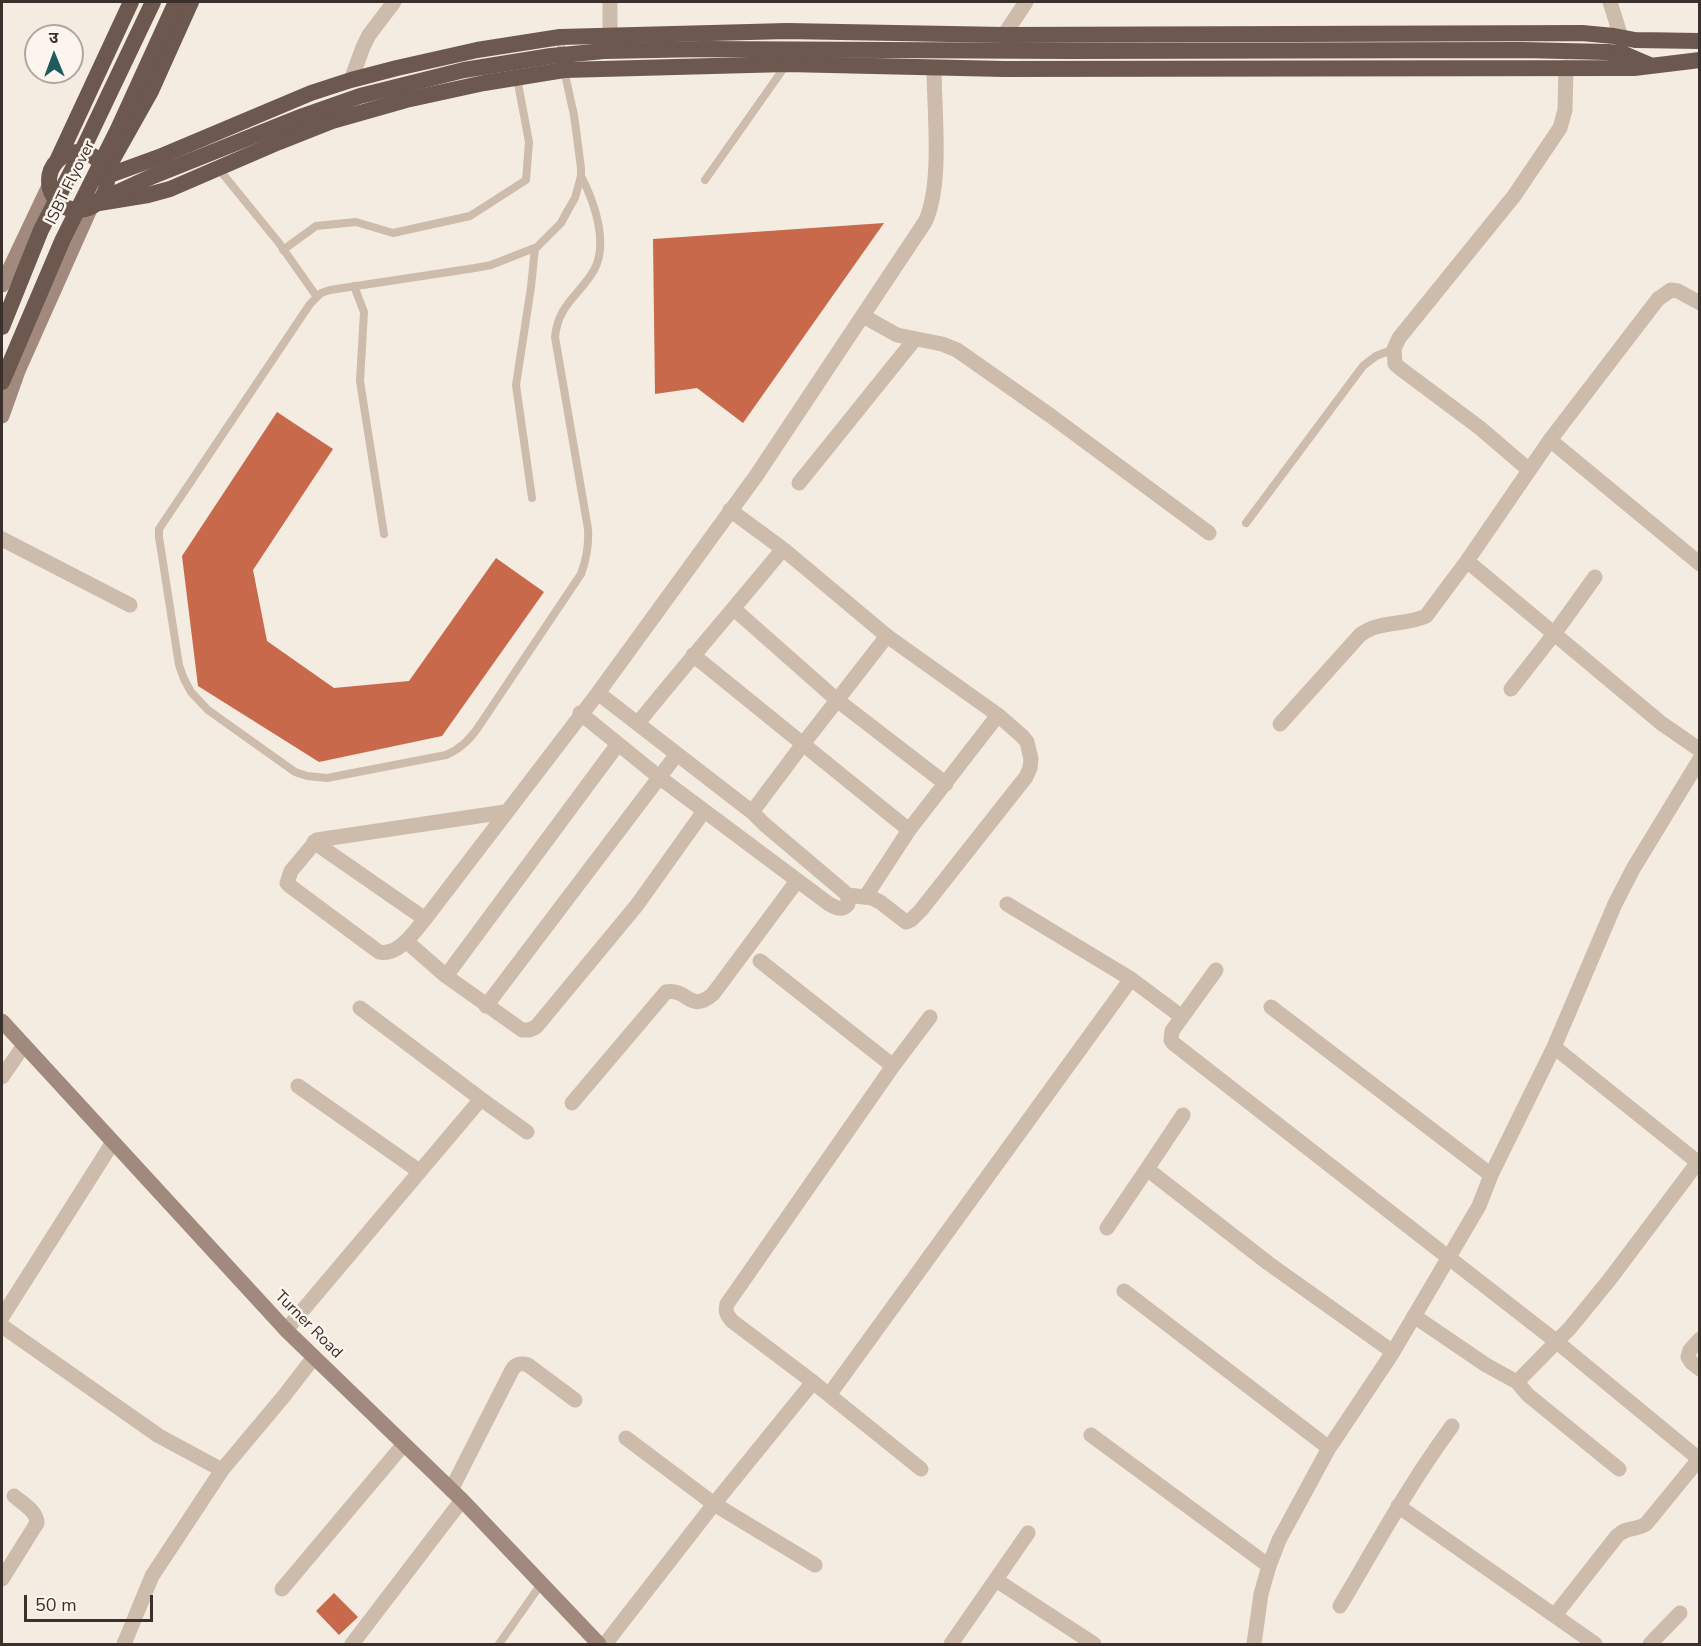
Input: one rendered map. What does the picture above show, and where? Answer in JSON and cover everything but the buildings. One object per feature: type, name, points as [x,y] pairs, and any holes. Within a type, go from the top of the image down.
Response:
[{"type":"highway","points":[[131,2],[49,177],[52,195],[65,207],[74,210],[83,210],[153,176],[303,116],[360,96],[464,70],[551,56],[604,51],[703,49],[1522,50],[1622,53],[1651,65]]},
{"type":"highway","name":"ISBT Flyover","points":[[2,327],[41,230],[98,119],[153,2]]},
{"type":"highway","name":"ISBT Flyover","points":[[2,382],[63,240],[88,207],[118,129],[176,2]]},
{"type":"highway","points":[[106,173],[151,91],[190,2]]},
{"type":"highway","points":[[106,173],[159,157],[311,93],[351,80],[477,50],[561,37],[787,31],[1004,35],[1582,33],[1635,40],[1700,40]]},
{"type":"highway","points":[[88,207],[170,189],[332,121],[406,100],[484,83],[564,70],[787,64],[934,68],[1614,68],[1700,60]]},
{"type":"highway","points":[[57,161],[74,152],[93,156],[101,162],[106,173],[106,191],[88,207]]},
{"type":"main road","points":[[2,285],[49,186]]},
{"type":"main road","points":[[2,416],[18,371],[88,207]]},
{"type":"main road","name":"Turner Road","points":[[2,1021],[286,1330],[456,1495],[598,1643]]},
{"type":"street","points":[[351,80],[369,35],[394,2]]},
{"type":"street","points":[[610,2],[610,34]]},
{"type":"street","points":[[1004,35],[1026,2]]},
{"type":"street","points":[[1610,2],[1621,37]]},
{"type":"street","points":[[1529,470],[1480,428],[1395,364],[1394,349],[1399,338],[1514,196],[1560,128],[1565,110],[1566,67]]},
{"type":"street","points":[[505,812],[324,839],[314,843],[288,876],[287,883],[379,952],[392,951],[406,941],[425,919],[580,713],[598,693],[756,476],[925,222],[931,210],[934,184],[934,68]]},
{"type":"street","points":[[1280,724],[1366,630],[1419,620],[1426,616],[1467,561],[1550,440],[1658,299],[1671,290],[1678,291],[1700,303]]},
{"type":"street","points":[[862,316],[888,331],[942,344],[957,350],[1051,416],[1209,533]]},
{"type":"street","points":[[799,483],[915,339]]},
{"type":"street","points":[[1550,440],[1700,564]]},
{"type":"street","points":[[598,693],[752,812],[848,895],[866,896],[880,902],[904,921],[911,920],[1026,777],[1032,759],[1027,742],[998,715],[887,636],[783,549],[730,510]]},
{"type":"street","points":[[2,539],[130,605]]},
{"type":"street","points":[[639,723],[783,549]]},
{"type":"street","points":[[1467,561],[1661,723],[1700,750]]},
{"type":"street","points":[[1511,689],[1596,577]]},
{"type":"street","points":[[734,609],[837,700],[946,784]]},
{"type":"street","points":[[752,812],[887,636]]},
{"type":"street","points":[[693,655],[909,830]]},
{"type":"street","points":[[580,713],[659,777],[829,904],[840,909],[845,907],[848,904],[848,895]]},
{"type":"street","points":[[866,896],[909,830],[998,715]]},
{"type":"street","points":[[446,976],[618,744]]},
{"type":"street","points":[[486,1006],[677,754]]},
{"type":"street","points":[[1254,1644],[1261,1594],[1279,1540],[1329,1448],[1393,1352],[1479,1206],[1491,1175],[1554,1047],[1620,895],[1633,869],[1700,759]]},
{"type":"street","points":[[406,941],[446,976],[522,1030],[536,1027],[637,905],[704,811]]},
{"type":"street","points":[[749,845],[764,824]]},
{"type":"street","points":[[314,843],[425,919]]},
{"type":"street","points":[[572,1103],[666,992],[679,993],[694,1002],[700,1002],[713,994],[797,881]]},
{"type":"street","points":[[1007,904],[1131,980],[1182,1017]]},
{"type":"street","points":[[760,961],[893,1066]]},
{"type":"street","points":[[1216,970],[1172,1031],[1173,1043],[1557,1342],[1699,1459],[1646,1524],[1641,1527],[1628,1528],[1617,1536],[1554,1615]]},
{"type":"street","points":[[829,1395],[1131,980]]},
{"type":"street","points":[[1271,1007],[1491,1175]]},
{"type":"street","points":[[360,1008],[527,1132]]},
{"type":"street","points":[[921,1469],[813,1382],[732,1321],[725,1310],[893,1066],[930,1017]]},
{"type":"street","points":[[2,1077],[24,1045]]},
{"type":"street","points":[[1517,1382],[1557,1342],[1610,1279],[1699,1163],[1554,1047]]},
{"type":"street","points":[[298,1086],[419,1171]]},
{"type":"street","points":[[286,1330],[481,1099]]},
{"type":"street","points":[[1107,1228],[1183,1115]]},
{"type":"street","points":[[2,1317],[113,1142]]},
{"type":"street","points":[[1147,1169],[1268,1263],[1393,1352]]},
{"type":"street","points":[[1124,1291],[1329,1448]]},
{"type":"street","points":[[1414,1316],[1486,1365],[1517,1382],[1528,1395],[1619,1469]]},
{"type":"street","points":[[2,1326],[159,1436],[222,1470]]},
{"type":"street","points":[[1700,1339],[1690,1350],[1688,1357],[1690,1362],[1700,1369]]},
{"type":"street","points":[[124,1644],[152,1576],[222,1470],[314,1357]]},
{"type":"street","points":[[352,1644],[456,1495],[516,1365],[522,1363],[528,1365],[575,1400]]},
{"type":"street","points":[[598,1643],[813,1382]]},
{"type":"street","points":[[1340,1606],[1398,1506],[1452,1426]]},
{"type":"street","points":[[1091,1435],[1269,1566]]},
{"type":"street","points":[[627,1438],[714,1504],[815,1565]]},
{"type":"street","points":[[282,1589],[404,1444]]},
{"type":"street","points":[[2,1579],[38,1519],[14,1496]]},
{"type":"street","points":[[1398,1506],[1595,1644]]},
{"type":"street","points":[[951,1644],[1028,1533]]},
{"type":"street","points":[[996,1580],[1094,1644]]},
{"type":"street","points":[[1650,1644],[1680,1613]]},
{"type":"lane","points":[[561,37],[564,70],[579,144],[581,176],[575,198],[561,223],[535,248],[491,265],[326,291],[317,297],[310,304],[159,529],[179,665],[184,679],[191,692],[208,710],[284,765],[307,776],[327,778],[446,755],[458,750],[477,729],[582,574],[587,560],[588,529],[555,337],[555,329],[562,309],[594,271],[599,253],[600,235],[597,221],[590,194],[581,176]]},
{"type":"lane","points":[[705,180],[787,64]]},
{"type":"lane","points":[[283,250],[316,226],[356,222],[393,233],[470,216],[526,180],[529,142],[517,78]]},
{"type":"lane","points":[[218,168],[317,297]]},
{"type":"lane","points":[[532,498],[516,385],[535,248]]},
{"type":"lane","points":[[354,286],[364,312],[360,381],[384,534]]},
{"type":"lane","points":[[1246,522],[1363,366],[1376,356],[1394,349]]},
{"type":"lane","points":[[499,1644],[541,1584]]}]
